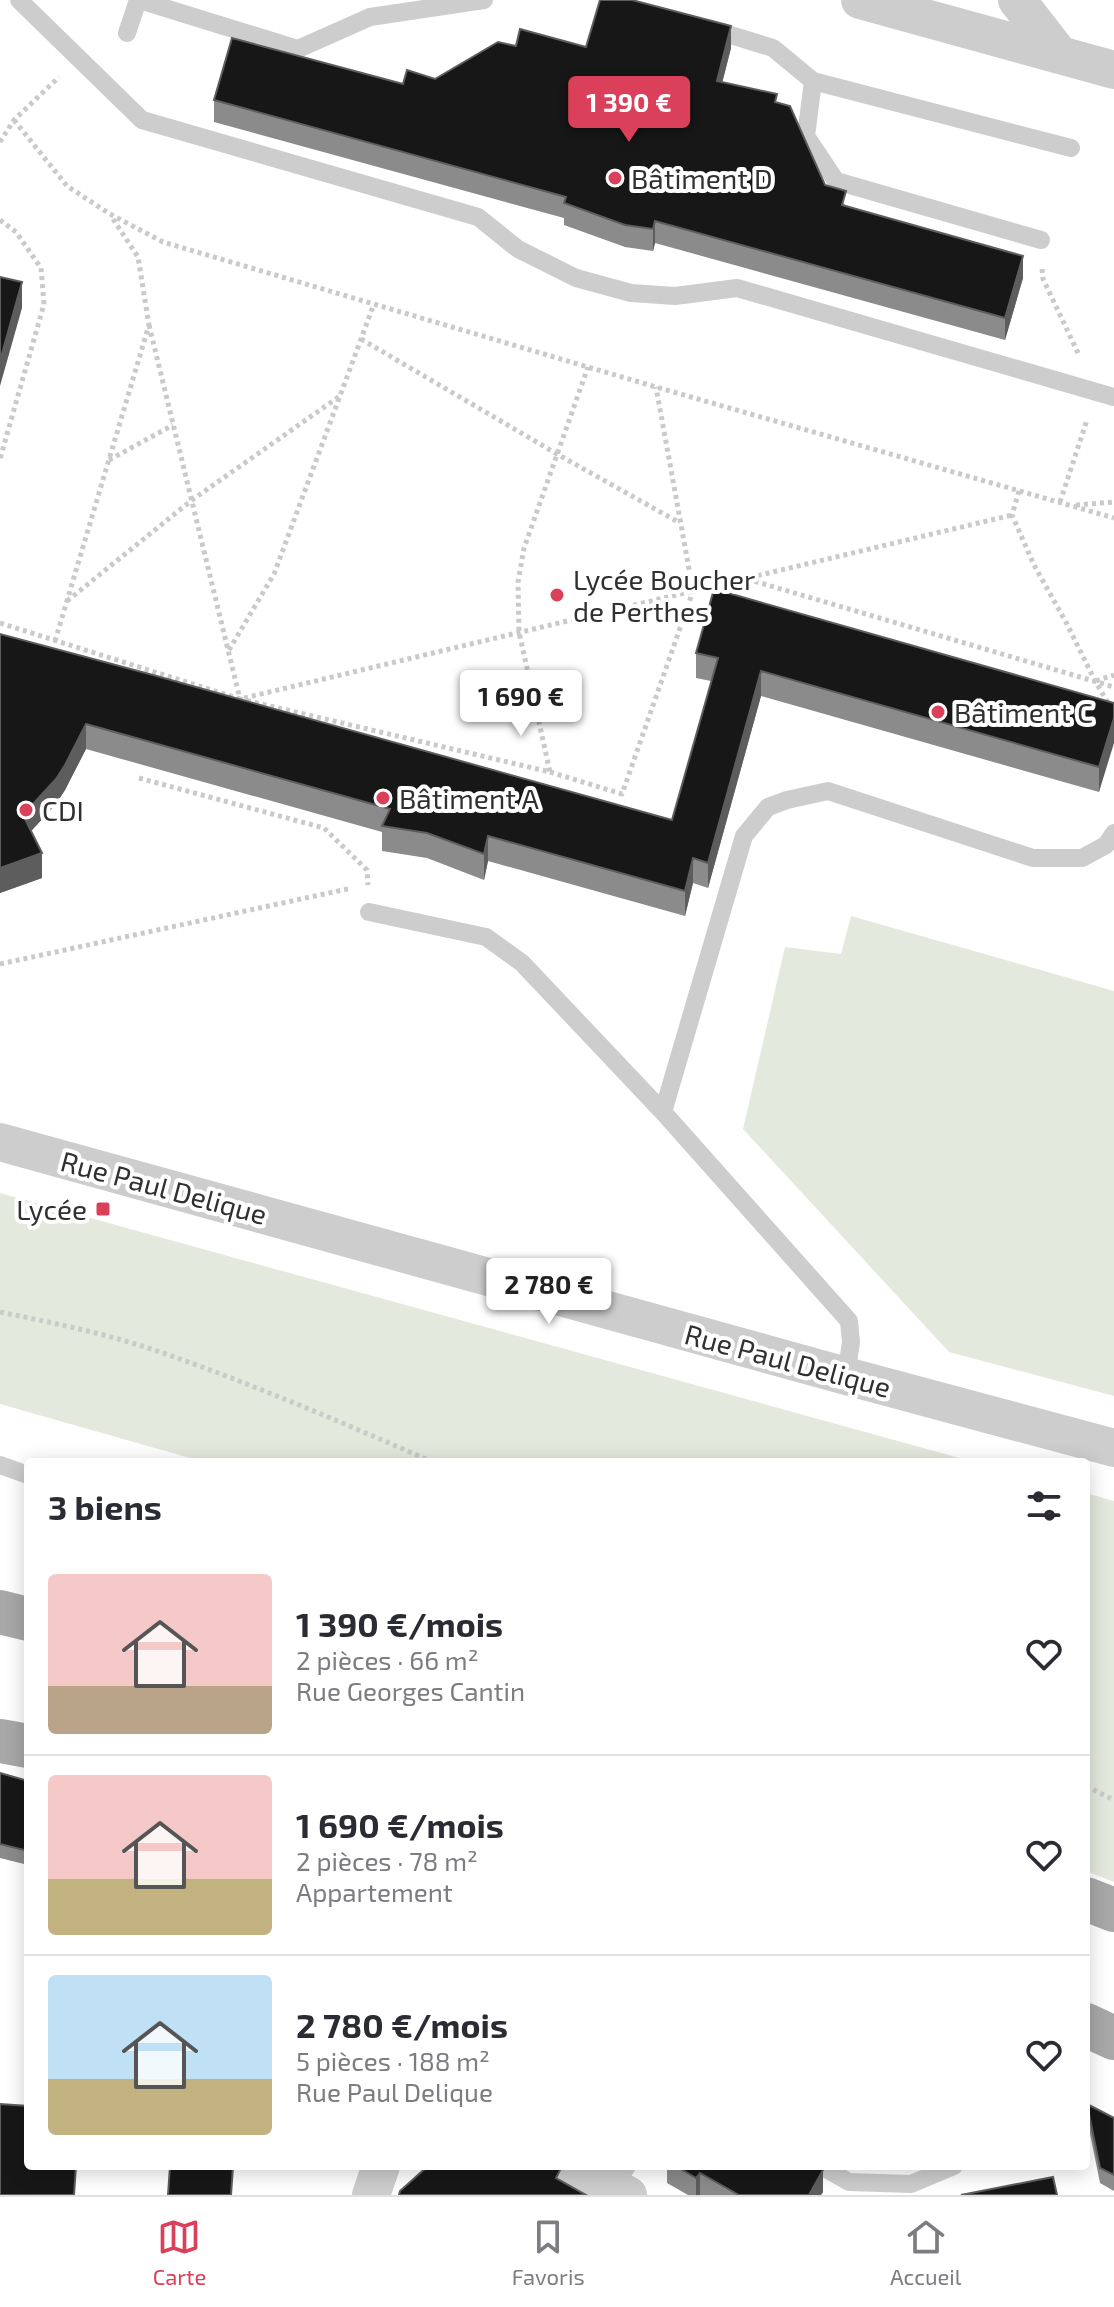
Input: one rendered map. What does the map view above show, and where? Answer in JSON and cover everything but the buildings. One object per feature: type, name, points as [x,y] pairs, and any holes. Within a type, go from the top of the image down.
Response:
[{"type":"main road","points":[[0,1612],[24,1618]]},
{"type":"main road","points":[[0,1741],[24,1745]]},
{"type":"main road","points":[[1090,1901],[1114,1910]]},
{"type":"main road","points":[[1090,2027],[1114,2038]]},
{"type":"street","points":[[860,0],[1114,70]]},
{"type":"street","points":[[1017,0],[1059,54]]},
{"type":"street","name":"Rue Paul Delique","points":[[0,1142],[1114,1448]]},
{"type":"street","points":[[371,2195],[380,2170]]},
{"type":"street","points":[[584,2170],[623,2183]]},
{"type":"lane","points":[[19,0],[142,120],[478,217],[518,249],[576,278],[631,293],[675,296],[737,288],[1114,397]]},
{"type":"lane","points":[[127,33],[138,0],[298,49],[370,17],[484,0]]},
{"type":"lane","points":[[697,24],[773,48],[813,81],[1071,148]]},
{"type":"lane","points":[[813,81],[806,136],[836,181],[1041,240]]},
{"type":"lane","points":[[663,1112],[744,836],[768,807],[828,791],[1033,858],[1082,858],[1106,845],[1114,833]]},
{"type":"lane","points":[[369,912],[486,937],[522,963],[663,1112],[849,1321],[851,1342],[846,1376]]},
{"type":"lane","points":[[0,1465],[24,1474]]},
{"type":"lane","points":[[828,2170],[849,2182],[911,2184],[944,2170]]},
{"type":"path","points":[[14,120],[67,186],[110,214],[163,242],[1114,518]]},
{"type":"path","points":[[110,214],[138,257],[149,325],[240,699]]},
{"type":"path","points":[[0,220],[16,232],[41,268],[44,304],[0,459]]},
{"type":"path","points":[[228,651],[274,574],[374,304]]},
{"type":"path","points":[[55,641],[149,325]]},
{"type":"path","points":[[361,339],[681,523]]},
{"type":"path","points":[[550,772],[519,632],[518,582],[524,548],[588,367]]},
{"type":"path","points":[[0,623],[240,699],[550,772],[622,794],[693,591],[656,387]]},
{"type":"path","points":[[66,602],[192,500],[341,395]]},
{"type":"path","points":[[108,461],[173,425]]},
{"type":"path","points":[[1019,491],[1012,515],[1034,565],[1114,713]]},
{"type":"path","points":[[1071,506],[1114,502]]},
{"type":"path","points":[[240,699],[1012,515]]},
{"type":"path","points":[[746,578],[1114,687]]},
{"type":"path","points":[[1095,681],[1114,675]]},
{"type":"path","points":[[139,778],[324,828],[367,870],[369,912]]},
{"type":"path","points":[[0,964],[368,884]]},
{"type":"path","points":[[0,1312],[87,1331],[159,1352],[309,1407],[424,1458]]},
{"type":"path","points":[[1090,1788],[1114,1800]]},
{"type":"shaded area","points":[[851,916],[1114,991],[1114,1396],[949,1352],[743,1129],[785,947],[841,954]]},
{"type":"shaded area","points":[[0,1193],[960,1458],[190,1458],[0,1404]]},
{"type":"shaded area","points":[[1090,1494],[1114,1501],[1114,1882],[1090,1873]]},
{"type":"place","name":"Bâtiment D","points":[[615,178]]},
{"type":"place","name":"Lycée Boucher de Perthes","points":[[557,595]]},
{"type":"place","name":"Bâtiment C","points":[[938,712]]},
{"type":"place","name":"Bâtiment A","points":[[383,798]]},
{"type":"place","name":"CDI","points":[[26,810]]},
{"type":"place","name":"Lycée","points":[[103,1209]]}]
